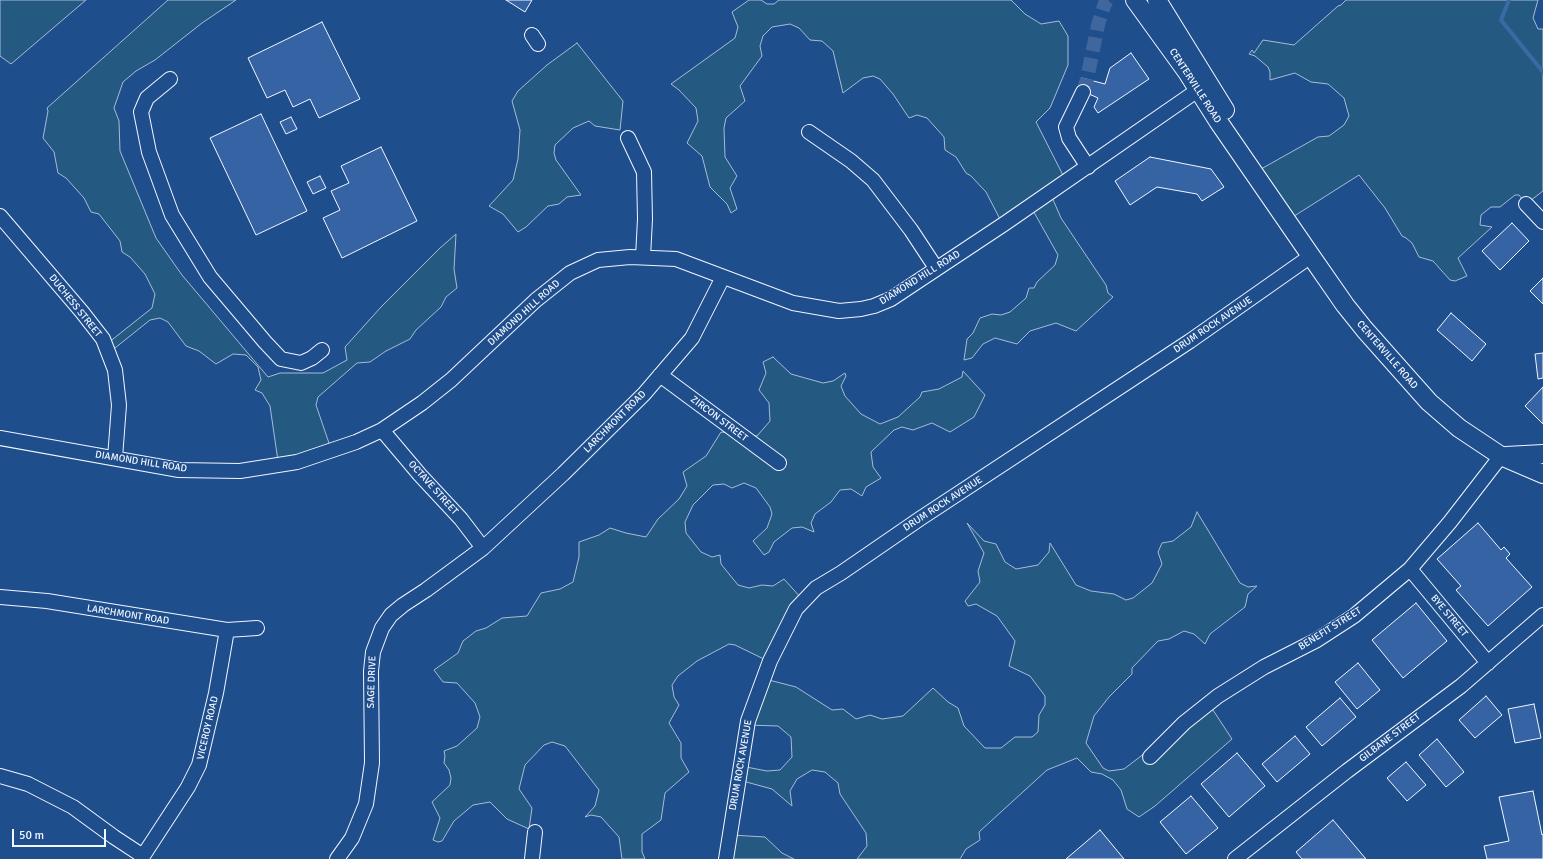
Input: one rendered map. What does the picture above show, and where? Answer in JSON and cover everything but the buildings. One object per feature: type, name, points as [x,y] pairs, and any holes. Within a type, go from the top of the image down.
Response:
[{"type":"main road","name":"CENTERVILLE ROAD","points":[[1135,0],[1204,87]]},
{"type":"main road","name":"CENTERVILLE ROAD","points":[[1157,0],[1204,87],[1295,232],[1345,305],[1365,330],[1429,402],[1459,428],[1501,456],[1543,474]]},
{"type":"main road","points":[[1501,456],[1543,454]]},
{"type":"street","points":[[170,79],[147,98],[141,112],[149,152],[172,215],[210,277],[281,359],[301,363],[312,358],[322,350]]},
{"type":"street","name":"DIAMOND HILL ROAD","points":[[0,438],[179,470],[240,471],[297,462],[356,442],[382,430],[422,403],[450,380],[536,300],[570,273],[598,260],[642,258],[676,259],[793,302],[840,310],[861,309],[874,306],[891,299],[1204,87]]},
{"type":"street","points":[[1083,92],[1066,127],[1069,138],[1088,167]]},
{"type":"street","points":[[809,132],[851,161],[873,180],[911,230],[936,268]]},
{"type":"street","points":[[628,138],[644,172],[645,219],[642,258]]},
{"type":"street","points":[[1526,204],[1543,222]]},
{"type":"street","name":"DUCHESS STREET","points":[[0,216],[82,312],[103,339],[115,370],[119,405],[115,458]]},
{"type":"street","name":"DRUM ROCK AVENUE","points":[[726,859],[748,721],[773,654],[796,609],[816,588],[841,573],[921,518],[1190,341],[1311,256]]},
{"type":"street","name":"LARCHMONT ROAD","points":[[483,548],[563,474],[644,394],[692,338],[723,277]]},
{"type":"street","name":"ZIRCON STREET","points":[[660,375],[778,463]]},
{"type":"street","name":"OCTAVE STREET","points":[[382,430],[420,475],[461,519],[483,548]]},
{"type":"street","name":"BENEFIT STREET","points":[[1150,756],[1184,723],[1218,696],[1264,667],[1317,640],[1354,616],[1410,569],[1450,522],[1501,456]]},
{"type":"street","name":"SAGE DRIVE","points":[[343,856],[366,804],[372,763],[371,671],[373,652],[382,628],[392,615],[403,605],[483,548]]},
{"type":"street","name":"BYE STREET","points":[[1410,569],[1488,663]]},
{"type":"street","name":"LARCHMONT ROAD","points":[[0,597],[47,601],[227,630],[257,628]]},
{"type":"street","name":"GILBANE STREET","points":[[1236,859],[1346,770],[1461,686],[1543,615]]},
{"type":"street","name":"VICEROY ROAD","points":[[142,857],[188,787],[199,765],[216,693],[227,630]]},
{"type":"street","points":[[0,776],[28,784],[73,807],[142,857]]},
{"type":"street","points":[[532,859],[535,832]]},
{"type":"shaded area","points":[[0,0],[86,0],[11,64],[0,56]]},
{"type":"shaded area","points":[[168,0],[236,0],[202,23],[155,60],[136,71],[123,82],[114,108],[119,121],[120,151],[156,238],[182,275],[268,377],[280,373],[323,373],[347,360],[345,347],[381,307],[456,234],[454,269],[457,288],[446,297],[441,307],[416,330],[410,339],[386,351],[370,362],[357,363],[318,397],[316,405],[331,449],[278,461],[270,406],[262,393],[255,390],[261,380],[258,367],[246,355],[233,354],[216,364],[199,351],[186,346],[168,322],[160,318],[150,320],[110,352],[108,343],[152,308],[155,294],[145,274],[130,257],[122,252],[120,241],[99,214],[91,212],[84,198],[66,178],[58,173],[54,152],[43,138],[48,111],[47,108]]},
{"type":"shaded area","points":[[749,0],[761,0],[767,4],[774,4],[779,0],[1011,0],[1025,14],[1041,24],[1059,21],[1068,36],[1068,65],[1050,108],[1036,122],[1066,181],[1051,195],[1061,218],[1106,285],[1108,293],[1113,297],[1076,331],[1056,323],[1030,331],[1017,344],[995,338],[983,344],[972,358],[964,360],[967,339],[973,333],[980,318],[992,314],[1001,315],[1010,312],[1026,298],[1029,288],[1034,288],[1037,282],[1055,265],[1058,255],[1031,207],[1002,223],[986,192],[971,176],[966,173],[956,157],[945,150],[944,137],[927,118],[917,115],[909,118],[893,94],[880,79],[873,76],[863,78],[843,93],[833,51],[822,41],[810,40],[799,28],[790,24],[772,27],[763,36],[760,46],[762,56],[740,86],[745,101],[726,118],[724,128],[725,157],[737,176],[730,188],[737,209],[731,213],[727,204],[710,187],[702,156],[687,143],[698,121],[696,108],[679,90],[671,84],[735,38],[738,27],[732,12]]},
{"type":"shaded area","points":[[1346,0],[1538,0],[1533,18],[1538,29],[1543,29],[1543,191],[1526,204],[1519,195],[1515,195],[1500,207],[1491,207],[1481,215],[1480,225],[1492,227],[1458,258],[1467,276],[1455,281],[1450,280],[1433,261],[1419,257],[1412,243],[1402,236],[1385,208],[1359,175],[1288,220],[1261,169],[1318,137],[1329,136],[1344,125],[1349,116],[1344,98],[1328,84],[1311,82],[1295,73],[1270,80],[1270,72],[1268,67],[1255,56],[1249,54],[1252,50],[1254,53],[1263,40],[1294,45]]},
{"type":"shaded area","points":[[577,43],[623,101],[620,130],[595,126],[589,121],[573,128],[555,145],[554,153],[556,160],[581,195],[567,197],[559,204],[548,206],[526,227],[518,232],[503,214],[489,206],[513,180],[518,159],[520,130],[512,101],[518,91],[547,65]]},
{"type":"shaded area","points":[[773,357],[791,374],[823,383],[833,381],[845,373],[846,376],[841,386],[845,396],[861,414],[880,424],[898,417],[920,397],[922,392],[939,389],[962,377],[963,371],[985,395],[974,417],[950,432],[932,423],[913,430],[902,427],[894,430],[871,452],[873,467],[881,478],[866,487],[862,496],[851,489],[840,490],[831,502],[815,514],[811,523],[814,532],[802,527],[792,528],[774,542],[769,552],[764,555],[753,541],[767,528],[772,514],[770,507],[756,488],[744,483],[732,488],[724,484],[713,485],[693,505],[685,522],[686,533],[701,552],[712,557],[720,555],[721,564],[738,585],[749,588],[762,585],[773,586],[784,579],[802,599],[770,662],[735,645],[729,644],[697,661],[678,676],[672,685],[674,697],[679,705],[669,723],[681,743],[681,758],[689,772],[665,793],[661,820],[642,834],[642,852],[645,859],[622,859],[619,837],[601,817],[591,815],[585,817],[595,806],[599,790],[565,746],[552,742],[544,745],[525,765],[519,789],[532,808],[529,829],[507,819],[490,802],[473,805],[454,821],[442,841],[438,842],[433,840],[440,818],[432,802],[450,785],[451,778],[449,770],[444,763],[444,751],[457,746],[477,728],[480,717],[475,703],[457,683],[443,682],[434,670],[458,653],[463,641],[476,631],[486,628],[502,618],[527,616],[541,593],[560,589],[573,582],[579,557],[579,542],[599,535],[610,528],[646,537],[658,519],[679,499],[687,486],[683,472],[706,456],[721,432],[757,436],[770,421],[769,403],[759,390],[766,373],[763,362]]},
{"type":"shaded area","points":[[1197,512],[1240,583],[1248,587],[1257,586],[1248,594],[1245,607],[1210,634],[1205,644],[1194,634],[1184,631],[1169,639],[1158,641],[1132,668],[1132,674],[1109,697],[1094,716],[1086,743],[1103,768],[1109,771],[1124,769],[1209,704],[1232,739],[1155,806],[1139,817],[1127,809],[1121,790],[1113,780],[1102,774],[1091,772],[1077,758],[1047,770],[979,832],[980,840],[966,849],[960,859],[857,859],[867,846],[866,833],[840,794],[838,783],[825,772],[812,770],[797,779],[790,791],[792,806],[772,789],[739,780],[741,766],[767,771],[780,770],[792,757],[791,737],[778,726],[747,725],[765,679],[796,687],[832,710],[843,709],[856,719],[870,715],[882,719],[903,716],[933,688],[948,702],[958,708],[964,726],[985,748],[1001,748],[1015,737],[1032,737],[1038,732],[1039,715],[1045,705],[1045,696],[1030,676],[1009,666],[1015,641],[997,616],[976,604],[968,606],[965,601],[980,582],[978,571],[984,553],[967,523],[984,541],[996,544],[1005,562],[1016,569],[1038,565],[1049,552],[1050,543],[1076,585],[1091,591],[1114,594],[1126,600],[1133,598],[1152,583],[1162,564],[1158,552],[1162,543],[1173,541],[1191,527]]},
{"type":"shaded area","points":[[731,835],[765,837],[782,853],[794,859],[726,859]]},
{"type":"waterway","points":[[1509,0],[1501,20],[1543,72]]},
{"type":"tunnel","points":[[1083,92],[1098,25],[1105,3],[1108,0]]}]
